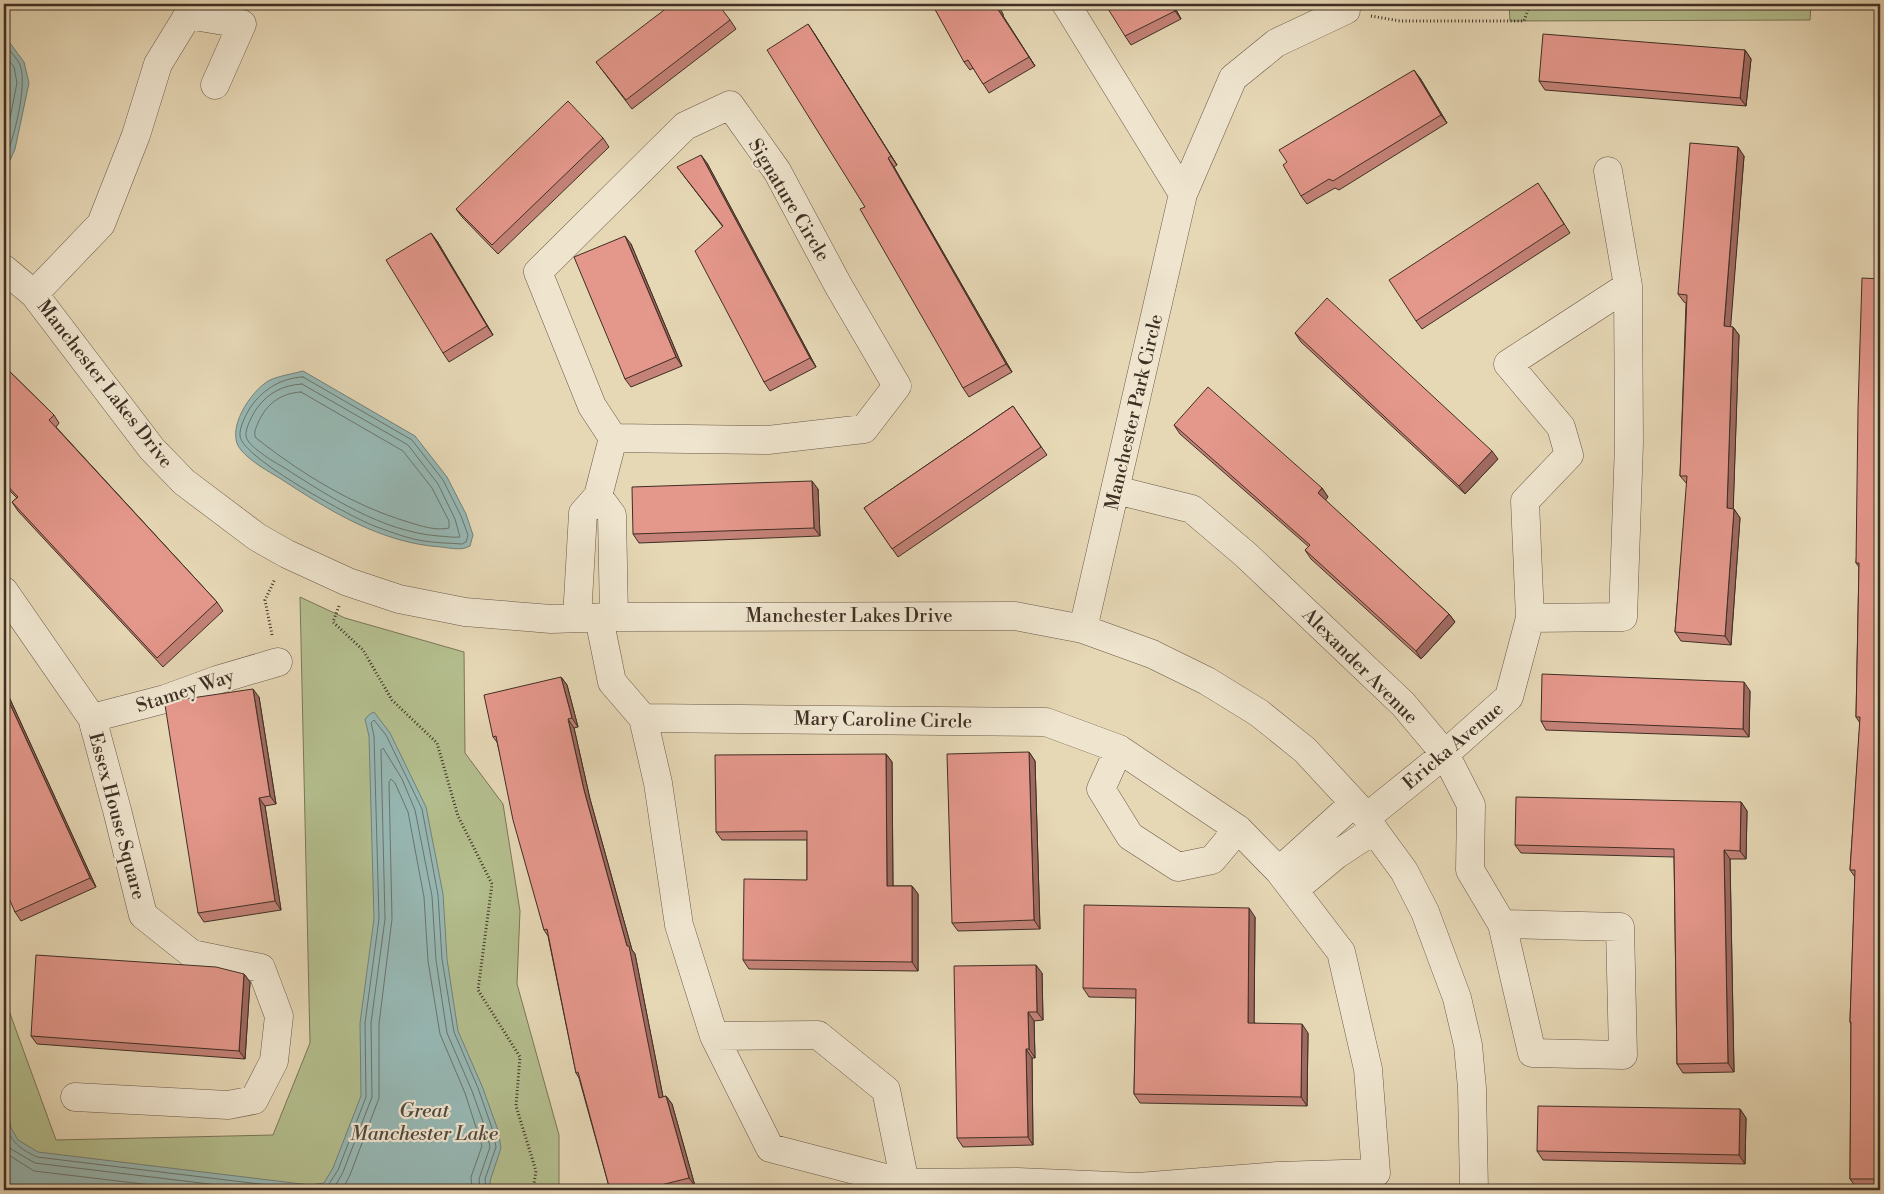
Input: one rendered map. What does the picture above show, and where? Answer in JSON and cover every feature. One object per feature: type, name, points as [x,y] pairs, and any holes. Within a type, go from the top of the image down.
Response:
[{"type":"street","points":[[1066,4],[1183,194]]},
{"type":"street","name":"Manchester Park Circle","points":[[1083,629],[1183,194],[1233,78],[1276,43],[1346,10],[1355,9]]},
{"type":"street","points":[[34,294],[101,224],[136,135],[158,64],[188,15],[242,24],[215,85]]},
{"type":"street","name":"Signature Circle","points":[[730,105],[777,172],[838,284],[897,386],[864,429],[768,440],[613,438],[592,406],[538,272],[685,126],[730,105]]},
{"type":"street","points":[[1530,618],[1623,617],[1629,443],[1628,286],[1608,171]]},
{"type":"street","name":"Manchester Lakes Drive","points":[[4,269],[34,294],[152,449],[184,482],[257,537],[287,554],[348,582],[399,599],[465,612],[551,619],[1015,616],[1083,629],[1160,658],[1207,681],[1259,713],[1305,750],[1365,817],[1404,871],[1425,912],[1457,998],[1468,1045],[1472,1088],[1474,1190]]},
{"type":"street","name":"Ericka Avenue","points":[[1365,817],[1444,754],[1509,697],[1530,618],[1525,501],[1569,455],[1562,427],[1508,364],[1628,286]]},
{"type":"street","points":[[597,618],[583,513],[598,496],[613,438]]},
{"type":"street","name":"Alexander Avenue","points":[[1116,490],[1192,509],[1246,555],[1403,704],[1444,754],[1471,805],[1470,870],[1502,924],[1532,1053],[1623,1055],[1620,927],[1502,924]]},
{"type":"street","points":[[597,618],[612,515],[598,496]]},
{"type":"street","name":"Essex House Square","points":[[4,591],[92,718],[143,915],[192,954],[261,968],[279,1016],[274,1061],[254,1100],[228,1105],[75,1097]]},
{"type":"street","name":"Mary Caroline Circle","points":[[597,618],[612,682],[643,718],[658,783],[679,925],[714,1036],[770,1148],[905,1183],[1017,1182],[1138,1187],[1278,1176],[1376,1173],[1368,1069],[1341,952],[1286,881],[1238,829],[1119,749],[1046,722],[643,718]]},
{"type":"street","name":"Stamey Way","points":[[92,718],[165,699],[217,680],[278,662]]},
{"type":"street","points":[[1119,749],[1102,790],[1130,836],[1178,867],[1212,860],[1238,829]]},
{"type":"street","points":[[1286,881],[1365,817]]},
{"type":"street","points":[[714,1036],[818,1035],[886,1090],[905,1183]]},
{"type":"path","points":[[1355,9],[1400,21],[1524,21],[1530,4]]},
{"type":"path","points":[[278,662],[264,600],[287,554]]},
{"type":"path","points":[[348,582],[333,622],[363,650],[392,700],[437,743],[458,816],[492,884],[478,990],[520,1057],[516,1106],[536,1171],[533,1190]]},
{"type":"green space","points":[[1509,4],[1811,4],[1810,20],[1510,21]]},
{"type":"green space","points":[[300,597],[345,618],[464,652],[465,753],[503,804],[520,911],[517,984],[559,1135],[559,1190],[4,1190],[4,997],[56,1140],[273,1135],[310,1043]]},
{"type":"water","points":[[4,35],[24,62],[29,83],[15,149],[4,174]]},
{"type":"water","points":[[303,371],[415,436],[447,477],[466,514],[473,535],[470,546],[456,549],[419,544],[398,539],[357,524],[318,503],[260,466],[241,450],[237,442],[238,422],[255,392],[270,380]]},
{"type":"water","name":"Great Manchester Lake","points":[[374,712],[390,733],[426,807],[443,894],[447,959],[458,1031],[482,1086],[498,1130],[501,1148],[490,1181],[491,1190],[4,1190],[4,1093],[11,1128],[18,1140],[38,1152],[310,1185],[324,1183],[333,1168],[361,1096],[360,1023],[374,919],[369,736],[365,719]]},
{"type":"building","points":[[672,4],[718,4],[730,20],[626,100],[596,62]]},
{"type":"building","points":[[932,4],[997,4],[997,8],[1029,57],[983,84],[968,60],[964,62]]},
{"type":"building","points":[[1105,4],[1171,4],[1175,11],[1125,36]]},
{"type":"building","points":[[808,24],[891,156],[888,158],[1006,364],[963,388],[860,209],[865,207],[767,50]]},
{"type":"building","points":[[1543,34],[1745,50],[1740,98],[1539,81]]},
{"type":"building","points":[[1414,70],[1441,115],[1333,181],[1329,179],[1301,196],[1283,165],[1287,162],[1279,150]]},
{"type":"building","points":[[568,101],[603,138],[492,245],[456,209]]},
{"type":"building","points":[[1690,143],[1738,147],[1724,326],[1733,327],[1727,508],[1734,509],[1725,636],[1675,632],[1687,476],[1680,476],[1687,295],[1678,294]]},
{"type":"building","points":[[701,155],[810,358],[764,382],[695,251],[723,226],[677,167]]},
{"type":"building","points":[[1538,183],[1564,224],[1416,321],[1389,280]]},
{"type":"building","points":[[431,233],[487,326],[443,353],[386,260]]},
{"type":"building","points":[[625,236],[676,357],[625,379],[574,257]]},
{"type":"building","points":[[1862,278],[1880,279],[1880,1179],[1850,1179],[1850,1022],[1855,870],[1850,870],[1860,717],[1856,717],[1859,563],[1856,563]]},
{"type":"building","points":[[1327,298],[1492,451],[1459,486],[1295,333]]},
{"type":"building","points":[[4,366],[54,415],[49,420],[217,602],[157,658],[12,502],[18,497],[4,482]]},
{"type":"building","points":[[1208,387],[1322,488],[1318,493],[1449,614],[1416,651],[1305,550],[1310,545],[1174,425]]},
{"type":"building","points":[[1013,406],[1041,447],[892,549],[864,508]]},
{"type":"building","points":[[812,481],[814,528],[633,534],[632,487]]},
{"type":"building","points":[[1542,674],[1744,682],[1743,729],[1541,721]]},
{"type":"building","points":[[561,677],[572,718],[568,719],[584,790],[627,946],[629,946],[659,1098],[666,1096],[689,1178],[641,1190],[610,1190],[578,1072],[576,1073],[547,929],[544,930],[513,820],[496,736],[493,737],[484,695]]},
{"type":"building","points":[[253,689],[270,796],[259,798],[275,901],[198,913],[165,705],[178,700]]},
{"type":"building","points":[[4,691],[90,878],[15,912],[4,887]]},
{"type":"building","points":[[1029,752],[1034,920],[952,923],[947,754]]},
{"type":"building","points":[[886,754],[887,886],[912,886],[912,962],[743,960],[744,879],[807,880],[807,831],[716,832],[715,755]]},
{"type":"building","points":[[1516,797],[1741,802],[1740,851],[1724,850],[1728,1063],[1677,1064],[1674,849],[1515,845]]},
{"type":"building","points":[[1084,905],[1249,908],[1248,1023],[1302,1024],[1301,1097],[1134,1094],[1136,989],[1083,988]]},
{"type":"building","points":[[36,955],[216,967],[244,974],[239,1051],[31,1036]]},
{"type":"building","points":[[1036,965],[1037,1012],[1028,1012],[1029,1049],[1026,1049],[1028,1137],[957,1138],[954,966]]},
{"type":"building","points":[[1538,1106],[1740,1109],[1739,1155],[1537,1151]]}]
